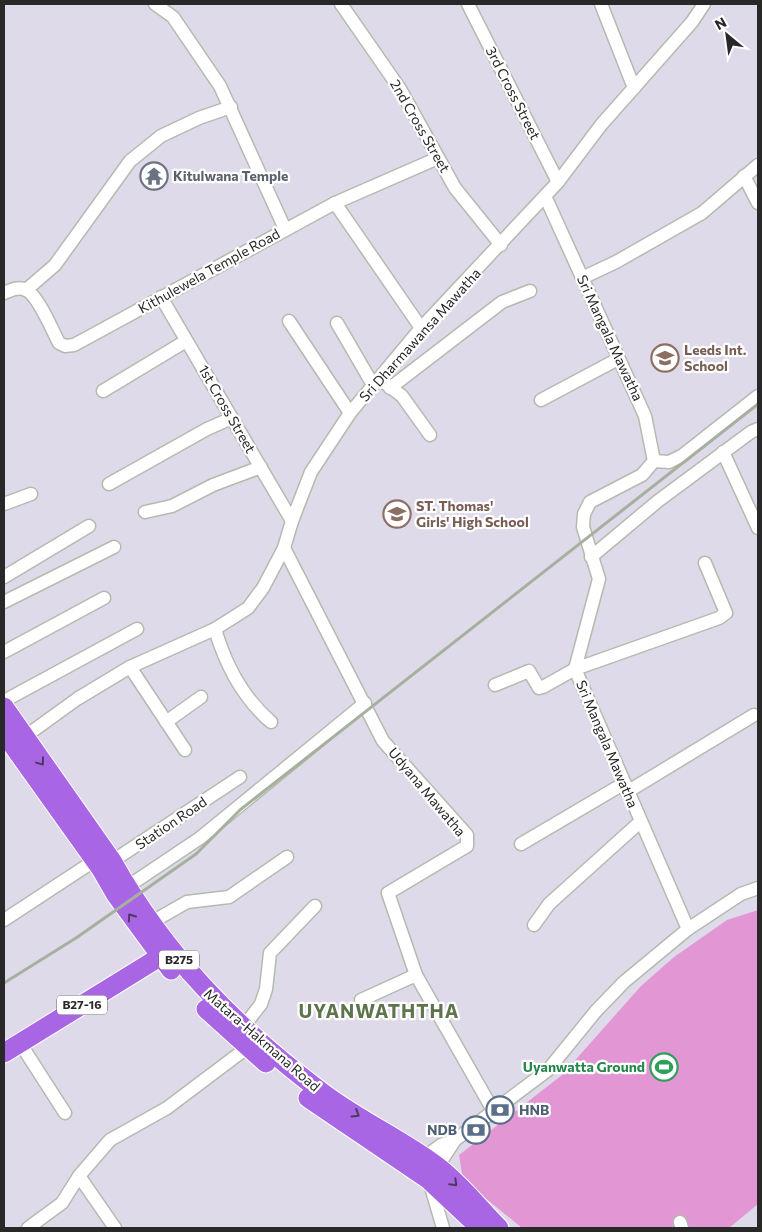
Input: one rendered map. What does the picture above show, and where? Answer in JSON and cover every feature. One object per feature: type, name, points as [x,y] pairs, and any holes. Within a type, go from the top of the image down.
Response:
[{"type":"main road","name":"Matara-Hakmana Road","points":[[4,707],[104,861],[116,894],[166,953],[244,1026],[320,1092],[425,1168],[499,1228]]},
{"type":"main road","name":"Matara-Hakmana Road","points":[[4,733],[152,922],[166,953],[198,1001],[248,1047],[312,1101],[425,1168],[480,1228]]},
{"type":"main road","name":"B27-16","points":[[4,1053],[166,953]]},
{"type":"street","points":[[156,4],[173,17],[220,86],[285,229]]},
{"type":"street","name":"2nd Cross Street","points":[[341,4],[400,89],[455,188],[501,245]]},
{"type":"street","name":"3rd Cross Street","points":[[468,4],[558,182]]},
{"type":"street","points":[[601,4],[634,88]]},
{"type":"street","name":"Sri Dharmawansa Mawatha","points":[[24,738],[77,699],[130,667],[214,628],[248,608],[263,588],[284,548],[292,521],[311,472],[350,413],[421,328],[501,245],[558,182],[601,125],[692,22],[704,4]]},
{"type":"street","points":[[4,293],[14,288],[26,290],[55,265],[130,161],[161,136],[199,118],[231,107]]},
{"type":"street","name":"Kithulewela Temple Road","points":[[26,290],[35,298],[59,343],[65,346],[74,346],[335,203],[438,158]]},
{"type":"street","points":[[582,278],[616,262],[702,213],[758,164]]},
{"type":"street","points":[[744,176],[758,203]]},
{"type":"street","name":"Sri Mangala Mawatha","points":[[545,196],[645,416],[654,461],[642,475],[590,502],[584,514],[583,527],[599,579],[575,669],[625,788],[688,929]]},
{"type":"street","points":[[335,203],[421,328]]},
{"type":"street","points":[[390,388],[502,302],[530,291]]},
{"type":"street","name":"1st Cross Street","points":[[161,297],[292,521]]},
{"type":"street","points":[[289,321],[350,413]]},
{"type":"street","points":[[337,323],[376,382],[402,396],[430,436]]},
{"type":"street","points":[[103,391],[186,341]]},
{"type":"street","points":[[541,400],[618,359]]},
{"type":"street","points":[[654,461],[668,462],[683,455],[758,396]]},
{"type":"street","points":[[109,484],[207,429],[232,418]]},
{"type":"street","points":[[591,557],[658,501],[723,452],[758,429]]},
{"type":"street","points":[[723,452],[758,528]]},
{"type":"street","points":[[145,512],[172,506],[213,484],[260,467]]},
{"type":"street","points":[[4,504],[31,494]]},
{"type":"street","points":[[4,577],[90,526]]},
{"type":"street","points":[[4,602],[114,547]]},
{"type":"street","name":"Udyana Mawatha","points":[[284,548],[383,741],[467,835],[467,846],[388,893],[416,975],[494,1112]]},
{"type":"street","points":[[495,684],[529,671],[539,688],[575,669],[719,618],[726,613],[706,562]]},
{"type":"street","points":[[4,652],[104,598]]},
{"type":"street","points":[[214,628],[223,658],[258,710],[271,722]]},
{"type":"street","points":[[4,701],[137,629]]},
{"type":"street","points":[[130,667],[185,750]]},
{"type":"street","points":[[166,722],[201,697]]},
{"type":"street","points":[[126,887],[200,838],[365,703]]},
{"type":"street","points":[[521,844],[754,715]]},
{"type":"street","name":"Station Road","points":[[4,920],[104,861],[151,837],[240,776]]},
{"type":"street","points":[[534,925],[549,904],[640,822]]},
{"type":"street","points":[[152,922],[187,902],[229,897],[287,857]]},
{"type":"street","points":[[425,1168],[455,1140],[548,1070],[596,1011],[624,982],[688,929],[741,894],[758,888]]},
{"type":"street","points":[[244,1026],[261,1004],[266,989],[270,953],[315,906]]},
{"type":"street","points":[[361,1000],[416,975]]},
{"type":"street","points":[[20,1043],[65,1113]]},
{"type":"street","points":[[28,1228],[62,1203],[79,1176],[110,1140],[167,1108],[248,1047]]},
{"type":"street","points":[[425,1168],[442,1145],[455,1140]]},
{"type":"street","points":[[425,1168],[443,1228]]},
{"type":"street","points":[[79,1176],[115,1228]]},
{"type":"shaded area","name":"Uyanwatta Ground","points":[[758,910],[758,1204],[729,1228],[522,1228],[463,1180],[459,1155],[562,1075],[641,986],[674,957],[727,920]]},
{"type":"railway","points":[[4,983],[76,938],[196,854],[240,810],[758,404]]},
{"type":"place","name":"Kitulwana Temple","points":[[154,176]]},
{"type":"place","name":"Leeds Int. School","points":[[665,358]]},
{"type":"place","name":"ST. Thomas' Girls' High School","points":[[397,514]]},
{"type":"place","name":"Uyanwatta Ground","points":[[664,1067]]},
{"type":"place","name":"HNB","points":[[500,1110]]},
{"type":"place","name":"NDB","points":[[476,1130]]},
{"type":"district","name":"UYANWATHTHA","points":[[379,1011]]}]
